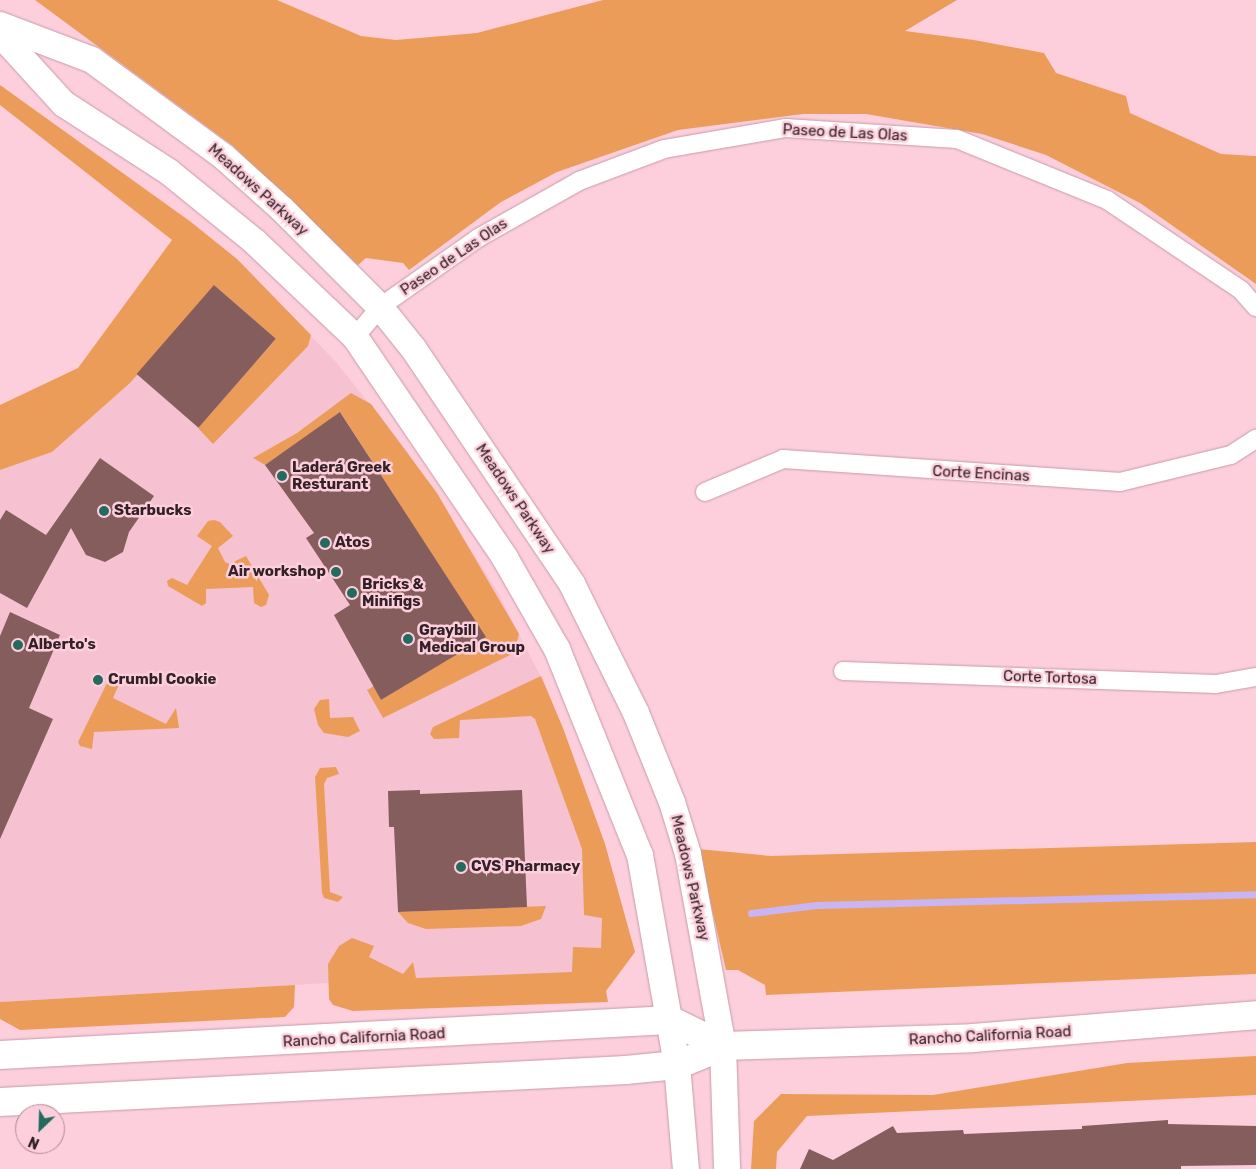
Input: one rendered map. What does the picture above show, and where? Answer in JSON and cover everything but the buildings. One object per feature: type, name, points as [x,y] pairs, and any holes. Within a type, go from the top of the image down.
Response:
[{"type":"main road","name":"Meadows Parkway","points":[[0,25],[92,60],[159,107],[239,170],[380,307],[413,348],[572,584],[603,642],[672,802],[688,854],[723,1046],[727,1169]]},
{"type":"main road","points":[[0,34],[64,104],[169,172],[255,242],[355,337],[505,558],[557,648],[640,854],[678,1065],[686,1169]]},
{"type":"main road","name":"Rancho California Road","points":[[0,1102],[678,1065],[723,1046],[973,1038],[1256,1015]]},
{"type":"main road","name":"Rancho California Road","points":[[0,1055],[670,1020],[723,1046]]},
{"type":"street","name":"Paseo de Las Olas","points":[[355,337],[380,307],[478,238],[579,181],[664,149],[786,128],[957,140],[1107,200],[1241,290],[1256,306]]},
{"type":"street","name":"Corte Encinas","points":[[705,492],[783,459],[1120,482],[1231,455],[1256,439]]},
{"type":"street","name":"Corte Tortosa","points":[[842,671],[1216,684],[1256,677]]},
{"type":"shaded area","points":[[35,0],[277,0],[361,36],[396,40],[477,33],[603,0],[957,0],[905,31],[974,40],[1044,53],[1056,73],[1126,96],[1130,113],[1221,154],[1256,156],[1256,284],[1140,203],[1046,155],[982,134],[866,114],[803,114],[678,130],[557,172],[501,202],[409,270],[403,263],[366,258],[358,265],[233,146]]},
{"type":"shaded area","points":[[0,85],[191,222],[237,259],[311,335],[308,346],[213,444],[198,428],[276,339],[215,286],[130,383],[52,452],[0,470],[0,405],[78,368],[172,240],[0,105]]},
{"type":"shaded area","points":[[237,259],[336,362],[407,451],[496,589],[547,689],[605,844],[624,914],[595,974],[416,978],[0,1002],[0,470],[52,452],[130,383]]},
{"type":"shaded area","points":[[351,393],[371,404],[437,493],[519,634],[514,653],[383,718],[367,690],[374,686],[381,700],[485,637],[341,413],[265,465],[253,458],[297,433]]},
{"type":"shaded area","points":[[208,521],[220,522],[233,536],[218,548],[225,562],[229,564],[246,556],[269,595],[266,605],[261,607],[254,603],[253,587],[206,589],[206,603],[202,606],[168,586],[167,581],[172,578],[187,585],[212,546],[197,536]]},
{"type":"shaded area","points":[[541,676],[563,728],[605,844],[635,952],[606,991],[608,1002],[353,1011],[333,1005],[329,999],[328,964],[339,946],[352,938],[374,946],[369,957],[403,974],[413,962],[416,978],[572,972],[573,947],[601,948],[602,918],[584,915],[582,849],[535,719],[531,716],[460,720],[459,738],[434,739],[430,734],[433,727]]},
{"type":"shaded area","points":[[113,677],[120,682],[113,698],[166,724],[176,708],[179,728],[94,732],[92,749],[80,746],[78,742],[109,679]]},
{"type":"shaded area","points":[[329,699],[330,718],[353,717],[360,731],[348,737],[324,733],[318,725],[314,709],[320,700]]},
{"type":"shaded area","points":[[336,767],[339,774],[327,778],[324,784],[330,892],[343,897],[338,902],[324,898],[322,893],[315,777],[320,768]]},
{"type":"shaded area","points":[[1256,842],[1256,974],[766,995],[765,985],[738,970],[726,970],[698,849],[771,856]]},
{"type":"shaded area","points":[[546,906],[541,919],[521,926],[426,929],[408,923],[398,912]]},
{"type":"shaded area","points":[[295,985],[294,1007],[285,1017],[20,1030],[0,1019],[0,1002]]},
{"type":"shaded area","points":[[1256,1056],[1256,1095],[807,1116],[777,1152],[776,1169],[751,1169],[754,1121],[781,1094],[933,1095],[1127,1063]]},
{"type":"waterway","points":[[751,913],[817,905],[1256,894]]},
{"type":"place","name":"Laderá Greek Resturant","points":[[282,476]]},
{"type":"place","name":"Starbucks","points":[[104,511]]},
{"type":"place","name":"Atos","points":[[325,543]]},
{"type":"place","name":"Air workshop","points":[[336,572]]},
{"type":"place","name":"Bricks & Minifigs","points":[[352,593]]},
{"type":"place","name":"Graybill Medical Group","points":[[408,639]]},
{"type":"place","name":"Alberto's","points":[[18,645]]},
{"type":"place","name":"Crumbl Cookie","points":[[98,680]]},
{"type":"place","name":"CVS Pharmacy","points":[[461,867]]}]
